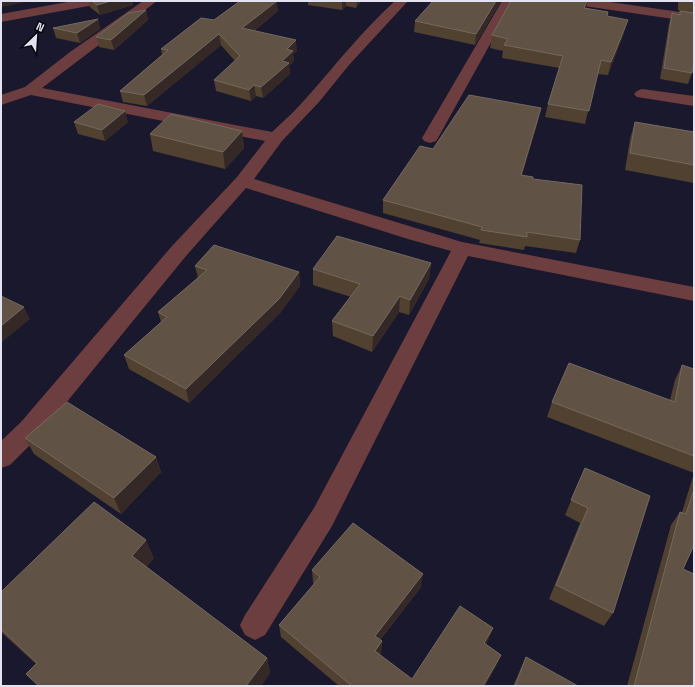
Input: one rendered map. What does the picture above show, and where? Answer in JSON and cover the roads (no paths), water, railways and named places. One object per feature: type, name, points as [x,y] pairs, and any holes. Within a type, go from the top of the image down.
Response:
[{"type":"street","points":[[1,18],[94,1]]},
{"type":"street","points":[[1,100],[30,90],[75,54],[151,1]]},
{"type":"street","points":[[1,457],[30,428],[179,251],[243,181],[276,138],[314,98],[348,57],[402,1]]},
{"type":"street","points":[[430,138],[508,1]]},
{"type":"street","points":[[577,1],[694,18]]},
{"type":"street","points":[[30,90],[276,138]]},
{"type":"street","points":[[642,94],[694,101]]},
{"type":"street","points":[[243,181],[415,235],[462,248],[694,294]]},
{"type":"street","points":[[255,625],[324,517],[462,248]]}]
